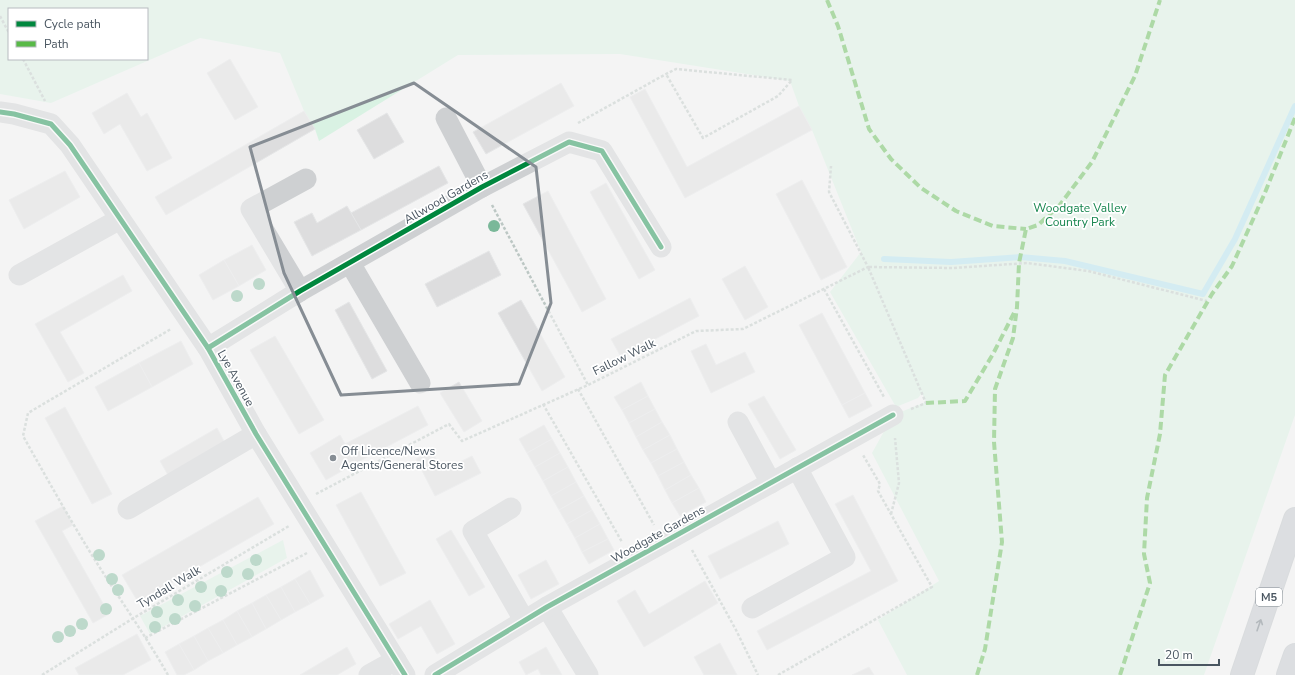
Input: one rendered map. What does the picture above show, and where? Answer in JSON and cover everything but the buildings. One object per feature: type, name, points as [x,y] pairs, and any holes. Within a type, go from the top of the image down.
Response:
[{"type":"highway","name":"M5","points":[[1242,675],[1295,520]]},
{"type":"highway","points":[[1288,675],[1295,655]]},
{"type":"street","points":[[0,112],[14,114],[51,124]]},
{"type":"street","name":"Allwood Gardens","points":[[446,118],[482,187]]},
{"type":"street","name":"Lye Avenue","points":[[51,124],[70,145],[208,348],[256,434],[401,667],[369,675]]},
{"type":"street","points":[[569,142],[602,151],[661,247]]},
{"type":"street","name":"Allwood Gardens","points":[[208,348],[300,291],[482,187],[569,142]]},
{"type":"street","points":[[300,291],[251,209],[306,179]]},
{"type":"street","points":[[19,275],[120,219]]},
{"type":"street","points":[[350,263],[420,383]]},
{"type":"street","name":"Woodgate Gardens","points":[[435,675],[524,620],[893,415]]},
{"type":"street","points":[[738,422],[770,483]]},
{"type":"street","points":[[128,509],[256,434]]},
{"type":"street","points":[[752,608],[845,557],[797,468]]},
{"type":"street","points":[[511,508],[473,532],[524,620]]},
{"type":"street","points":[[547,607],[588,675]]},
{"type":"path","points":[[0,16],[8,31]]},
{"type":"path","points":[[24,60],[47,105],[51,124]]},
{"type":"path","points":[[569,142],[572,127],[666,74],[676,69],[792,80],[778,96],[703,138],[666,74]]},
{"type":"path","points":[[831,166],[829,192],[868,267],[926,403],[893,415]]},
{"type":"path","points":[[482,187],[588,385]]},
{"type":"path","points":[[868,267],[953,268],[1027,263],[1088,271],[1207,301]]},
{"type":"path","points":[[824,289],[893,415],[899,483],[891,514]]},
{"type":"path","points":[[168,675],[86,547],[23,436],[28,413],[188,319]]},
{"type":"path","points":[[578,389],[663,542]]},
{"type":"path","points":[[543,404],[632,560]]},
{"type":"path","points":[[778,675],[932,587],[878,491],[880,484],[853,437]]},
{"type":"path","points":[[682,532],[736,630],[758,675]]},
{"type":"path","points":[[145,638],[325,544]]},
{"type":"highlighted area","points":[[414,83],[536,167],[551,303],[519,384],[341,395],[284,273],[250,147]]},
{"type":"green space","name":"Woodgate Valley Country Park","points":[[0,0],[1295,0],[1295,415],[1204,675],[907,675],[878,620],[939,581],[872,453],[893,415],[926,402],[922,393],[918,398],[896,407],[830,292],[861,252],[812,130],[799,106],[790,81],[620,54],[458,55],[319,141],[315,129],[304,111],[280,53],[200,38],[51,103],[0,94]]},
{"type":"green space","points":[[283,540],[287,558],[150,634],[140,616]]},
{"type":"waterway","points":[[884,259],[951,262],[1020,257],[1065,261],[1203,294],[1235,239],[1295,106]]},
{"type":"marked path","points":[[827,0],[838,26],[869,129],[891,159],[921,188],[956,211],[993,226],[1026,229]]},
{"type":"marked path","points":[[977,675],[985,649],[1002,542],[994,442],[995,389],[1013,338],[1017,307],[1019,263],[1026,229],[1038,225],[1059,206],[1092,162],[1135,76],[1160,0]]},
{"type":"marked path","points":[[1120,675],[1150,583],[1144,554],[1147,498],[1160,434],[1165,375],[1212,294],[1232,266],[1264,195],[1295,118]]},
{"type":"marked path","points":[[926,403],[965,401],[993,354],[1014,313]]},
{"type":"cycle path","points":[[0,112],[14,114],[51,124],[70,145],[208,348],[256,434],[405,675]]},
{"type":"cycle path","points":[[208,348],[300,291],[482,187],[569,142],[602,151],[661,247]]},
{"type":"cycle path","points":[[435,675],[547,607],[893,415]]},
{"type":"place","name":"Off Licence/News Agents/General Stores","points":[[333,458]]}]
